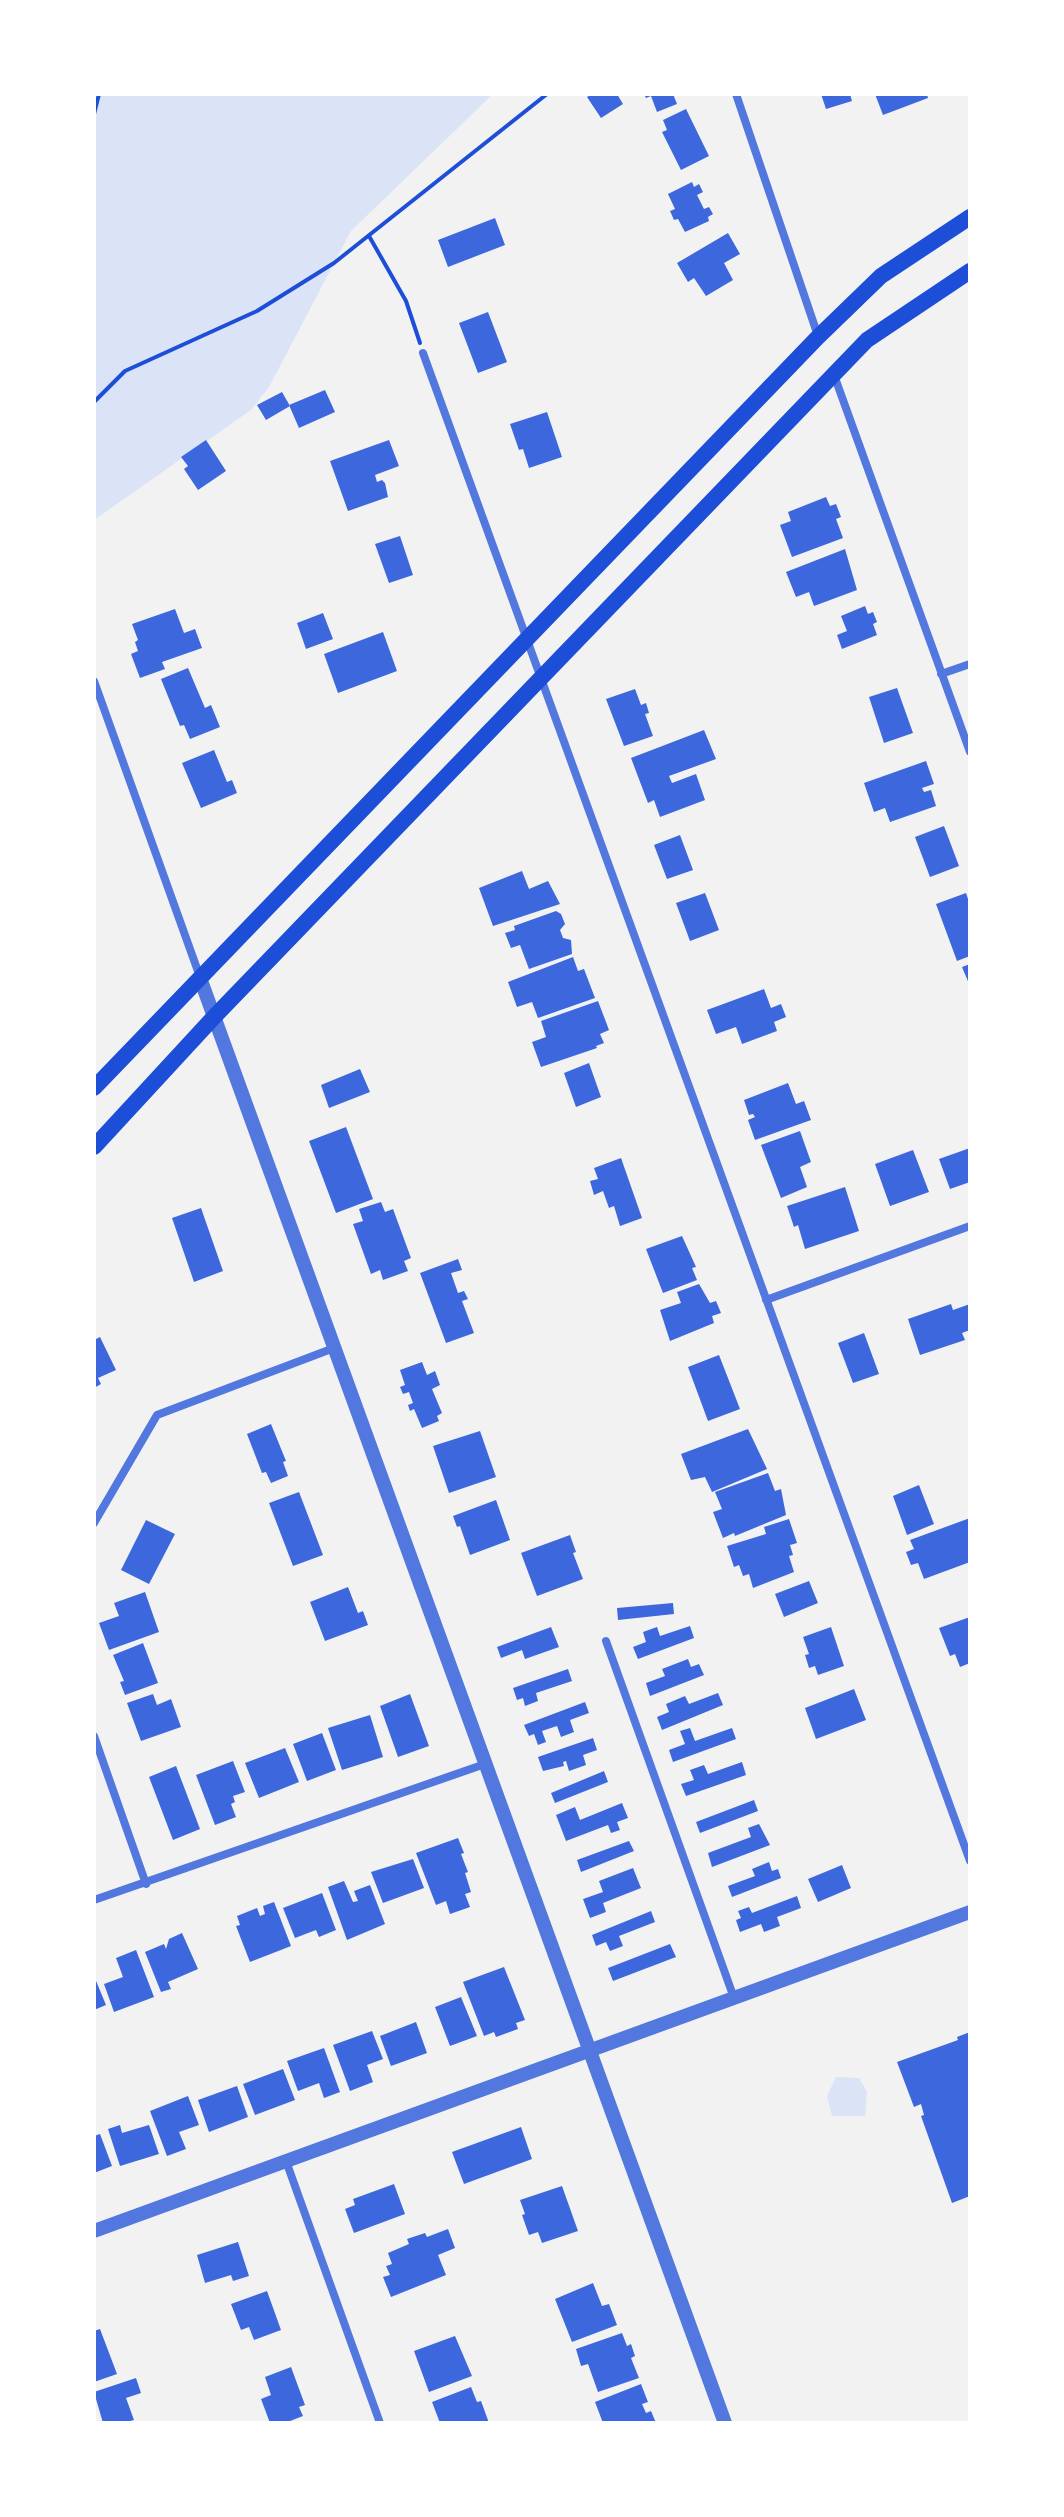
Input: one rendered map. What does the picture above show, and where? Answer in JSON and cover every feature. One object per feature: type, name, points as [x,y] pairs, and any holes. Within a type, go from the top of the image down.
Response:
[{"type":"main road","points":[[94,1088],[818,337],[881,276],[970,217]]},
{"type":"main road","points":[[94,1147],[214,1017],[867,340],[970,271]]},
{"type":"street","points":[[736,94],[818,337]]},
{"type":"street","points":[[423,353],[970,1861]]},
{"type":"street","points":[[834,375],[970,752]]},
{"type":"street","points":[[941,674],[970,664]]},
{"type":"street","points":[[94,681],[725,2423]]},
{"type":"street","points":[[766,1300],[970,1226]]},
{"type":"street","points":[[94,1523],[157,1415],[334,1348]]},
{"type":"street","points":[[606,1641],[734,1998]]},
{"type":"street","points":[[94,1736],[146,1884]]},
{"type":"street","points":[[94,1900],[485,1764]]},
{"type":"street","points":[[94,2231],[970,1912]]},
{"type":"street","points":[[286,2161],[380,2423]]},
{"type":"path","points":[[94,114],[99,94]]},
{"type":"path","points":[[94,402],[125,371],[257,311],[334,263],[547,94]]},
{"type":"path","points":[[369,236],[406,301],[423,353]]},
{"type":"shaded area","points":[[94,94],[493,94],[351,231],[269,387],[251,410],[94,520]]},
{"type":"shaded area","points":[[836,2077],[859,2078],[867,2092],[865,2116],[832,2116],[827,2096]]},
{"type":"building","points":[[592,94],[617,94],[623,104],[601,118],[587,97]]},
{"type":"building","points":[[644,94],[673,94],[677,104],[657,112],[651,96],[646,98]]},
{"type":"building","points":[[821,94],[850,94],[852,101],[826,109]]},
{"type":"building","points":[[875,94],[927,94],[928,98],[883,115]]},
{"type":"building","points":[[686,109],[709,156],[681,170],[662,132],[667,130],[663,120]]},
{"type":"building","points":[[692,182],[694,187],[699,184],[703,192],[697,195],[704,209],[709,207],[713,214],[708,217],[709,221],[685,232],[678,219],[674,220],[670,211],[675,209],[668,194]]},
{"type":"building","points":[[495,218],[505,245],[448,267],[438,240]]},
{"type":"building","points":[[728,233],[740,254],[724,263],[733,280],[706,296],[694,278],[688,282],[677,263]]},
{"type":"building","points":[[488,312],[507,362],[478,373],[459,323]]},
{"type":"building","points":[[325,390],[335,412],[299,428],[289,405]]},
{"type":"building","points":[[282,392],[290,406],[266,420],[257,405]]},
{"type":"building","points":[[547,412],[562,457],[529,468],[510,424]]},
{"type":"building","points":[[206,440],[226,471],[198,490],[184,469],[188,466],[181,457]]},
{"type":"building","points":[[389,440],[399,466],[375,475],[377,482],[382,480],[385,483],[388,497],[348,511],[330,461]]},
{"type":"building","points":[[826,497],[830,506],[836,504],[841,517],[836,519],[843,538],[792,557],[780,525],[791,521],[788,512]]},
{"type":"building","points":[[400,536],[413,575],[389,583],[375,544]]},
{"type":"building","points":[[845,549],[857,590],[814,606],[809,592],[796,597],[786,572]]},
{"type":"building","points":[[865,606],[868,614],[873,612],[877,635],[842,649],[837,635],[847,631],[841,616]]},
{"type":"building","points":[[175,609],[184,633],[195,629],[202,648],[162,662],[165,669],[140,678],[131,654],[138,651],[132,624]]},
{"type":"building","points":[[323,613],[333,639],[306,649],[297,623]]},
{"type":"building","points":[[383,632],[397,671],[338,693],[324,654]]},
{"type":"building","points":[[188,668],[205,708],[211,705],[220,727],[190,739],[184,725],[180,726],[161,679]]},
{"type":"building","points":[[897,688],[913,733],[884,743],[869,697]]},
{"type":"building","points":[[635,689],[641,705],[646,703],[649,713],[645,714],[653,736],[624,746],[606,699]]},
{"type":"building","points":[[704,730],[716,759],[669,776],[672,783],[696,774],[705,800],[660,817],[654,800],[648,803],[631,758]]},
{"type":"building","points":[[214,750],[227,782],[232,780],[237,793],[201,808],[182,763]]},
{"type":"building","points":[[926,761],[934,784],[922,788],[924,792],[931,790],[936,806],[890,822],[885,808],[874,812],[864,783]]},
{"type":"building","points":[[944,826],[959,866],[930,877],[915,837]]},
{"type":"building","points":[[680,835],[693,870],[667,879],[654,845]]},
{"type":"building","points":[[522,871],[529,889],[548,881],[560,904],[493,926],[479,888]]},
{"type":"building","points":[[705,893],[719,930],[690,941],[676,903]]},
{"type":"building","points":[[966,893],[970,905],[970,956],[957,961],[936,904]]},
{"type":"building","points":[[556,911],[561,914],[565,924],[560,930],[563,938],[571,940],[572,954],[529,969],[520,945],[511,948],[505,933],[515,930],[514,926]]},
{"type":"building","points":[[573,957],[578,971],[584,969],[595,998],[538,1018],[532,1002],[517,1007],[508,982]]},
{"type":"building","points":[[970,964],[970,986],[962,967]]},
{"type":"building","points":[[764,989],[771,1008],[781,1004],[786,1017],[774,1022],[777,1031],[742,1044],[736,1027],[716,1034],[707,1010]]},
{"type":"building","points":[[598,1001],[609,1030],[600,1034],[604,1043],[541,1067],[532,1042],[546,1037],[541,1021]]},
{"type":"building","points":[[589,1063],[601,1097],[576,1107],[564,1073]]},
{"type":"building","points":[[360,1069],[370,1092],[329,1108],[321,1085]]},
{"type":"building","points":[[788,1083],[796,1104],[804,1101],[811,1120],[755,1140],[748,1120],[755,1117],[749,1115],[744,1100]]},
{"type":"building","points":[[346,1127],[373,1199],[336,1213],[309,1141]]},
{"type":"building","points":[[800,1131],[811,1162],[800,1167],[807,1187],[781,1198],[761,1145]]},
{"type":"building","points":[[970,1148],[970,1182],[950,1189],[939,1159]]},
{"type":"building","points":[[913,1150],[929,1192],[890,1206],[875,1164]]},
{"type":"building","points":[[621,1158],[642,1218],[620,1226],[614,1206],[609,1208],[603,1191],[594,1195],[590,1181],[598,1179],[594,1168]]},
{"type":"building","points":[[845,1187],[859,1231],[805,1249],[798,1225],[794,1227],[787,1206]]},
{"type":"building","points":[[381,1202],[385,1212],[393,1209],[411,1258],[404,1261],[408,1271],[383,1280],[380,1270],[371,1274],[353,1224],[363,1221],[359,1209]]},
{"type":"building","points":[[201,1208],[223,1271],[194,1282],[172,1218]]},
{"type":"building","points":[[682,1236],[696,1267],[692,1268],[697,1280],[663,1293],[646,1249]]},
{"type":"building","points":[[458,1259],[462,1270],[451,1273],[458,1293],[464,1291],[468,1299],[462,1301],[474,1333],[446,1343],[420,1273]]},
{"type":"building","points":[[699,1284],[710,1303],[716,1301],[721,1313],[712,1316],[714,1323],[670,1341],[660,1310],[681,1303],[677,1292]]},
{"type":"building","points":[[951,1304],[953,1310],[970,1304],[970,1330],[962,1333],[965,1340],[920,1355],[908,1319]]},
{"type":"building","points":[[864,1333],[879,1374],[853,1383],[838,1343]]},
{"type":"building","points":[[100,1337],[116,1370],[98,1378],[101,1384],[94,1388],[94,1340]]},
{"type":"building","points":[[719,1355],[740,1409],[708,1421],[688,1367]]},
{"type":"building","points":[[422,1362],[427,1375],[435,1371],[440,1385],[432,1389],[442,1413],[437,1416],[439,1421],[422,1428],[414,1409],[410,1411],[408,1405],[413,1403],[409,1392],[403,1394],[400,1387],[405,1385],[400,1370]]},
{"type":"building","points":[[271,1424],[286,1461],[283,1462],[288,1476],[271,1483],[266,1472],[262,1473],[247,1434]]},
{"type":"building","points":[[748,1429],[767,1469],[712,1492],[705,1477],[691,1480],[681,1454]]},
{"type":"building","points":[[480,1431],[496,1477],[449,1493],[433,1446]]},
{"type":"building","points":[[768,1473],[775,1491],[781,1489],[786,1515],[723,1538],[713,1512],[722,1509],[715,1492]]},
{"type":"building","points":[[919,1485],[934,1524],[907,1535],[893,1496]]},
{"type":"building","points":[[299,1492],[323,1555],[293,1566],[269,1503]]},
{"type":"building","points":[[496,1500],[510,1540],[470,1555],[460,1526],[457,1527],[453,1516]]},
{"type":"building","points":[[970,1518],[970,1562],[924,1579],[918,1563],[911,1565],[906,1552],[914,1549],[910,1540]]},
{"type":"building","points":[[789,1519],[797,1543],[790,1545],[793,1555],[789,1556],[794,1572],[753,1588],[749,1574],[743,1576],[739,1565],[734,1567],[727,1546],[766,1534],[764,1527]]},
{"type":"building","points":[[146,1520],[175,1534],[149,1584],[121,1570]]},
{"type":"building","points":[[570,1535],[583,1579],[537,1596],[521,1553]]},
{"type":"building","points":[[809,1581],[818,1603],[784,1617],[775,1594]]},
{"type":"building","points":[[348,1587],[358,1613],[363,1611],[368,1625],[325,1641],[310,1602]]},
{"type":"building","points":[[145,1592],[159,1632],[109,1650],[99,1623],[119,1616],[114,1603]]},
{"type":"building","points":[[673,1603],[674,1614],[618,1620],[617,1608]]},
{"type":"building","points":[[970,1617],[970,1663],[960,1667],[955,1654],[950,1656],[939,1628]]},
{"type":"building","points":[[690,1626],[694,1638],[638,1659],[633,1647],[646,1642],[643,1632],[657,1627],[660,1636]]},
{"type":"building","points":[[551,1627],[559,1647],[525,1659],[522,1650],[501,1658],[497,1647]]},
{"type":"building","points":[[831,1627],[844,1666],[818,1675],[815,1666],[809,1668],[805,1655],[809,1654],[803,1637]]},
{"type":"building","points":[[143,1643],[158,1683],[125,1695],[120,1682],[124,1681],[113,1655]]},
{"type":"building","points":[[688,1659],[691,1667],[699,1664],[704,1675],[650,1696],[646,1683],[665,1676],[662,1669]]},
{"type":"building","points":[[568,1669],[572,1681],[536,1693],[538,1701],[525,1706],[523,1698],[517,1700],[513,1688]]},
{"type":"building","points":[[854,1689],[866,1720],[816,1739],[805,1708]]},
{"type":"building","points":[[718,1693],[723,1705],[662,1730],[657,1717],[669,1712],[666,1704],[685,1696],[689,1704]]},
{"type":"building","points":[[153,1694],[157,1705],[171,1699],[181,1727],[141,1741],[127,1703]]},
{"type":"building","points":[[410,1694],[429,1746],[398,1757],[380,1706]]},
{"type":"building","points":[[585,1702],[589,1713],[570,1720],[574,1732],[561,1737],[557,1726],[542,1731],[546,1742],[538,1745],[534,1734],[529,1736],[524,1725]]},
{"type":"building","points":[[370,1715],[383,1757],[342,1770],[328,1728]]},
{"type":"building","points":[[690,1728],[695,1741],[732,1728],[736,1739],[673,1762],[669,1750],[685,1744],[680,1731]]},
{"type":"building","points":[[322,1733],[336,1770],[307,1781],[293,1744]]},
{"type":"building","points":[[593,1738],[597,1750],[583,1755],[586,1765],[569,1771],[566,1761],[563,1762],[564,1766],[543,1771],[538,1757]]},
{"type":"building","points":[[285,1748],[299,1782],[259,1798],[245,1763]]},
{"type":"building","points":[[233,1761],[245,1792],[233,1796],[235,1802],[231,1804],[236,1817],[215,1825],[196,1775]]},
{"type":"building","points":[[742,1762],[746,1775],[686,1796],[681,1784],[694,1780],[690,1770],[704,1765],[708,1774]]},
{"type":"building","points":[[176,1766],[200,1829],[173,1840],[149,1777]]},
{"type":"building","points":[[604,1771],[608,1782],[555,1803],[551,1793]]},
{"type":"building","points":[[754,1800],[758,1811],[700,1833],[696,1822]]},
{"type":"building","points":[[622,1803],[628,1818],[617,1822],[620,1830],[611,1833],[608,1825],[566,1841],[556,1815],[575,1807],[580,1820]]},
{"type":"building","points":[[759,1824],[770,1845],[712,1867],[708,1853],[751,1837],[748,1828]]},
{"type":"building","points":[[458,1838],[468,1872],[465,1873],[471,1892],[465,1894],[470,1907],[450,1914],[446,1901],[436,1905],[416,1853]]},
{"type":"building","points":[[629,1841],[634,1851],[581,1872],[577,1860]]},
{"type":"building","points":[[413,1859],[424,1888],[383,1903],[371,1872]]},
{"type":"building","points":[[769,1862],[772,1871],[778,1869],[781,1878],[732,1897],[728,1886],[755,1876],[752,1869]]},
{"type":"building","points":[[842,1865],[851,1888],[818,1902],[808,1879]]},
{"type":"building","points":[[633,1868],[641,1888],[603,1903],[606,1912],[590,1918],[583,1899],[603,1892],[599,1881]]},
{"type":"building","points":[[344,1881],[353,1902],[358,1901],[354,1891],[370,1885],[385,1924],[347,1940],[328,1887]]},
{"type":"building","points":[[322,1893],[336,1930],[319,1937],[316,1930],[295,1938],[283,1908]]},
{"type":"building","points":[[797,1896],[801,1908],[777,1917],[780,1926],[764,1932],[761,1924],[740,1932],[736,1920],[741,1918],[738,1911],[749,1907],[752,1913]]},
{"type":"building","points":[[274,1902],[291,1946],[250,1962],[236,1926],[240,1925],[237,1916],[257,1908],[260,1916],[265,1914],[263,1906]]},
{"type":"building","points":[[651,1911],[655,1922],[619,1936],[623,1946],[610,1951],[606,1942],[596,1946],[592,1935]]},
{"type":"building","points":[[182,1933],[198,1969],[168,1982],[171,1989],[161,1992],[145,1952],[164,1944],[166,1949],[169,1939]]},
{"type":"building","points":[[670,1944],[676,1957],[613,1981],[608,1968]]},
{"type":"building","points":[[136,1950],[154,1997],[114,2012],[104,1984],[123,1977],[116,1958]]},
{"type":"building","points":[[504,1967],[525,2020],[516,2023],[518,2029],[496,2037],[494,2032],[484,2036],[463,1982]]},
{"type":"building","points":[[94,1976],[106,2005],[94,2010]]},
{"type":"building","points":[[461,1997],[477,2036],[450,2046],[435,2007]]},
{"type":"building","points":[[416,2022],[427,2053],[391,2066],[380,2036]]},
{"type":"building","points":[[372,2031],[383,2059],[367,2065],[373,2082],[350,2091],[333,2045]]},
{"type":"building","points":[[970,2032],[970,2196],[952,2203],[921,2116],[924,2115],[921,2104],[914,2107],[897,2062],[958,2040],[957,2037]]},
{"type":"building","points":[[324,2048],[340,2092],[324,2098],[319,2083],[298,2091],[287,2061]]},
{"type":"building","points":[[283,2069],[295,2100],[255,2115],[243,2084]]},
{"type":"building","points":[[237,2086],[248,2117],[209,2132],[198,2100]]},
{"type":"building","points":[[188,2096],[199,2125],[179,2132],[186,2149],[167,2156],[150,2111]]},
{"type":"building","points":[[120,2125],[122,2133],[149,2125],[159,2154],[120,2166],[108,2129]]},
{"type":"building","points":[[521,2127],[532,2159],[464,2184],[452,2152]]},
{"type":"building","points":[[100,2134],[112,2166],[94,2173],[94,2136]]},
{"type":"building","points":[[394,2184],[405,2214],[354,2233],[345,2209],[355,2205],[353,2199]]},
{"type":"building","points":[[562,2186],[578,2231],[542,2243],[538,2232],[529,2235],[520,2200]]},
{"type":"building","points":[[448,2229],[455,2248],[438,2255],[446,2275],[391,2297],[383,2277],[390,2275],[386,2266],[392,2264],[388,2253],[409,2244],[407,2239],[425,2233],[427,2237]]},
{"type":"building","points":[[238,2242],[249,2276],[233,2281],[231,2275],[205,2283],[197,2255]]},
{"type":"building","points":[[593,2283],[602,2306],[609,2304],[617,2325],[572,2342],[555,2299]]},
{"type":"building","points":[[267,2291],[281,2330],[254,2340],[249,2327],[241,2330],[231,2304]]},
{"type":"building","points":[[100,2329],[117,2374],[94,2382],[94,2331]]},
{"type":"building","points":[[622,2333],[627,2346],[631,2344],[635,2356],[631,2358],[639,2378],[598,2392],[588,2364],[581,2366],[576,2349]]},
{"type":"building","points":[[455,2336],[472,2376],[429,2392],[414,2351]]},
{"type":"building","points":[[291,2367],[305,2405],[299,2407],[303,2416],[285,2423],[270,2423],[261,2399],[271,2395],[265,2377]]},
{"type":"building","points":[[136,2378],[141,2393],[126,2398],[134,2420],[103,2423],[94,2392]]},
{"type":"building","points":[[641,2384],[648,2402],[642,2404],[646,2413],[651,2411],[656,2423],[603,2423],[595,2402]]},
{"type":"building","points":[[471,2387],[477,2402],[481,2401],[489,2423],[440,2423],[432,2402]]}]
